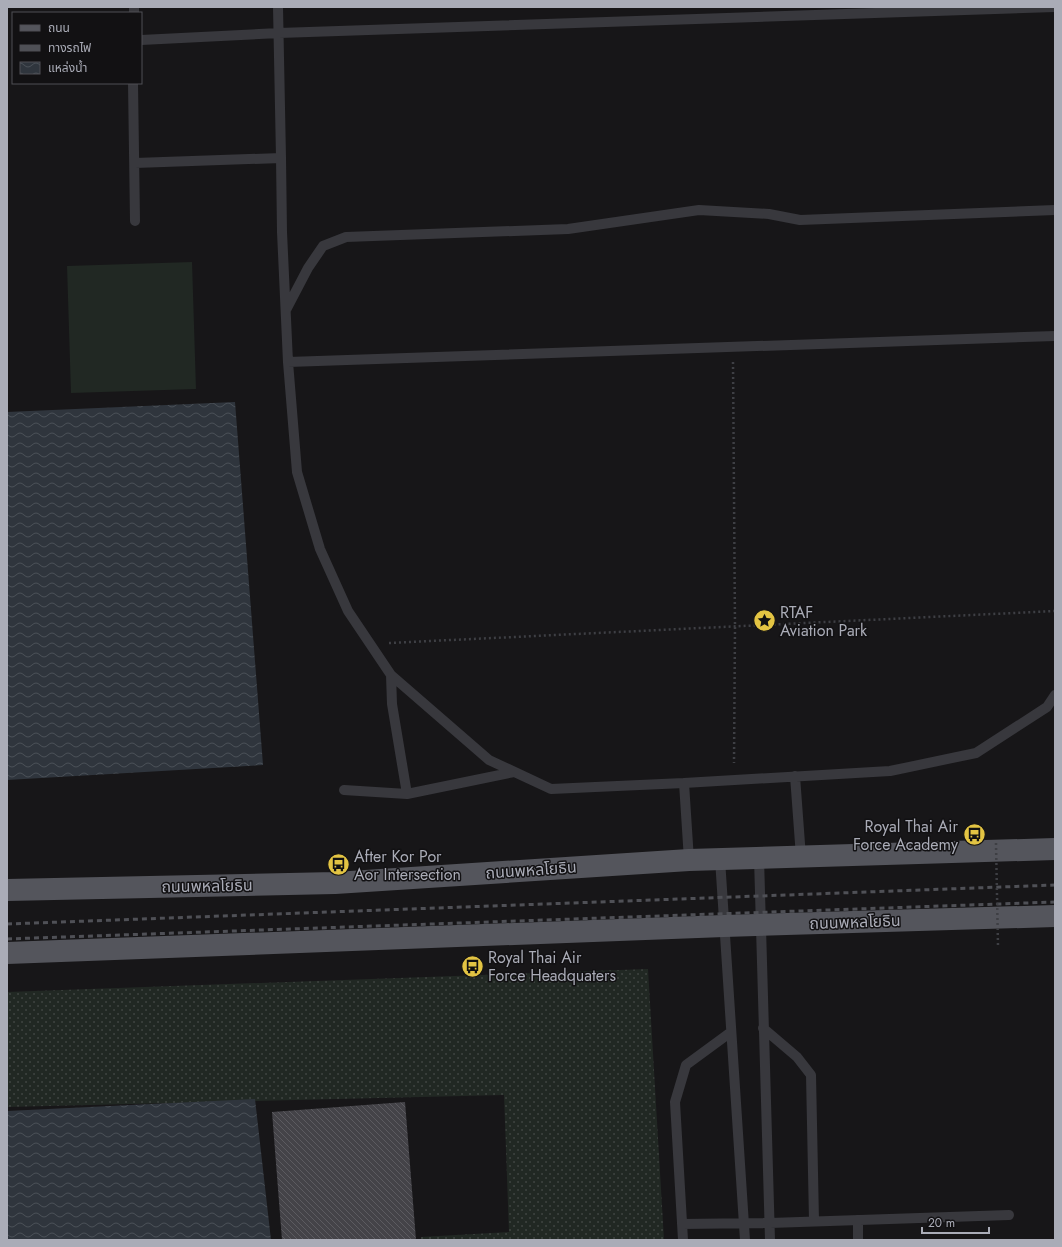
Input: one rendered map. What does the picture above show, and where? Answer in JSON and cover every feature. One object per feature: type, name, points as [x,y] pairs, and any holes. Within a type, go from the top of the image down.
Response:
[{"type":"main road","name":"ถนนพหลโยธิน","points":[[7,890],[335,883],[689,860],[1055,849]]},
{"type":"main road","name":"ถนนพหลโยธิน","points":[[7,953],[724,926],[1055,916]]},
{"type":"lane","points":[[278,7],[285,311],[297,472],[320,549],[348,611],[391,675],[489,760],[551,788],[684,783],[890,771],[976,753],[1047,707],[1055,695]]},
{"type":"lane","points":[[142,40],[279,33],[1055,7]]},
{"type":"lane","points":[[133,84],[135,163],[134,221]]},
{"type":"lane","points":[[135,163],[282,158]]},
{"type":"lane","points":[[285,311],[308,268],[323,246],[346,237],[568,229],[699,210],[769,214],[800,220],[1055,210]]},
{"type":"lane","points":[[288,362],[1055,336]]},
{"type":"lane","points":[[391,675],[392,704],[407,794]]},
{"type":"lane","points":[[344,790],[407,794],[514,772]]},
{"type":"lane","points":[[795,776],[801,857]]},
{"type":"lane","points":[[684,783],[689,860]]},
{"type":"lane","points":[[758,858],[770,1240]]},
{"type":"lane","points":[[720,859],[745,1240]]},
{"type":"lane","points":[[763,1028],[797,1057],[811,1075],[814,1221]]},
{"type":"lane","points":[[683,1240],[675,1102],[686,1065],[731,1032]]},
{"type":"lane","points":[[682,1224],[744,1222],[770,1223],[1010,1215]]},
{"type":"lane","points":[[858,1220],[858,1240]]},
{"type":"path","points":[[733,347],[735,627],[734,780]]},
{"type":"path","points":[[370,644],[1055,612]]},
{"type":"path","points":[[996,843],[998,946]]},
{"type":"shaded area","points":[[192,262],[196,389],[71,393],[67,266]]},
{"type":"shaded area","points":[[648,969],[664,1240],[421,1240],[421,1237],[509,1232],[504,1095],[7,1107],[7,992]]},
{"type":"water","points":[[235,402],[263,765],[7,780],[7,412]]},
{"type":"water","points":[[255,1099],[271,1240],[7,1240],[7,1111]]},
{"type":"building","points":[[405,1102],[416,1240],[282,1240],[272,1112]]},
{"type":"railway","points":[[7,924],[1055,885]]},
{"type":"railway","points":[[7,939],[1055,902]]},
{"type":"place","name":"RTAF Aviation Park","points":[[764,621]]},
{"type":"place","name":"Royal Thai Air Force Academy","points":[[974,835]]},
{"type":"place","name":"After Kor Por Aor Intersection","points":[[338,865]]},
{"type":"place","name":"Royal Thai Air Force Headquaters","points":[[472,966]]}]
